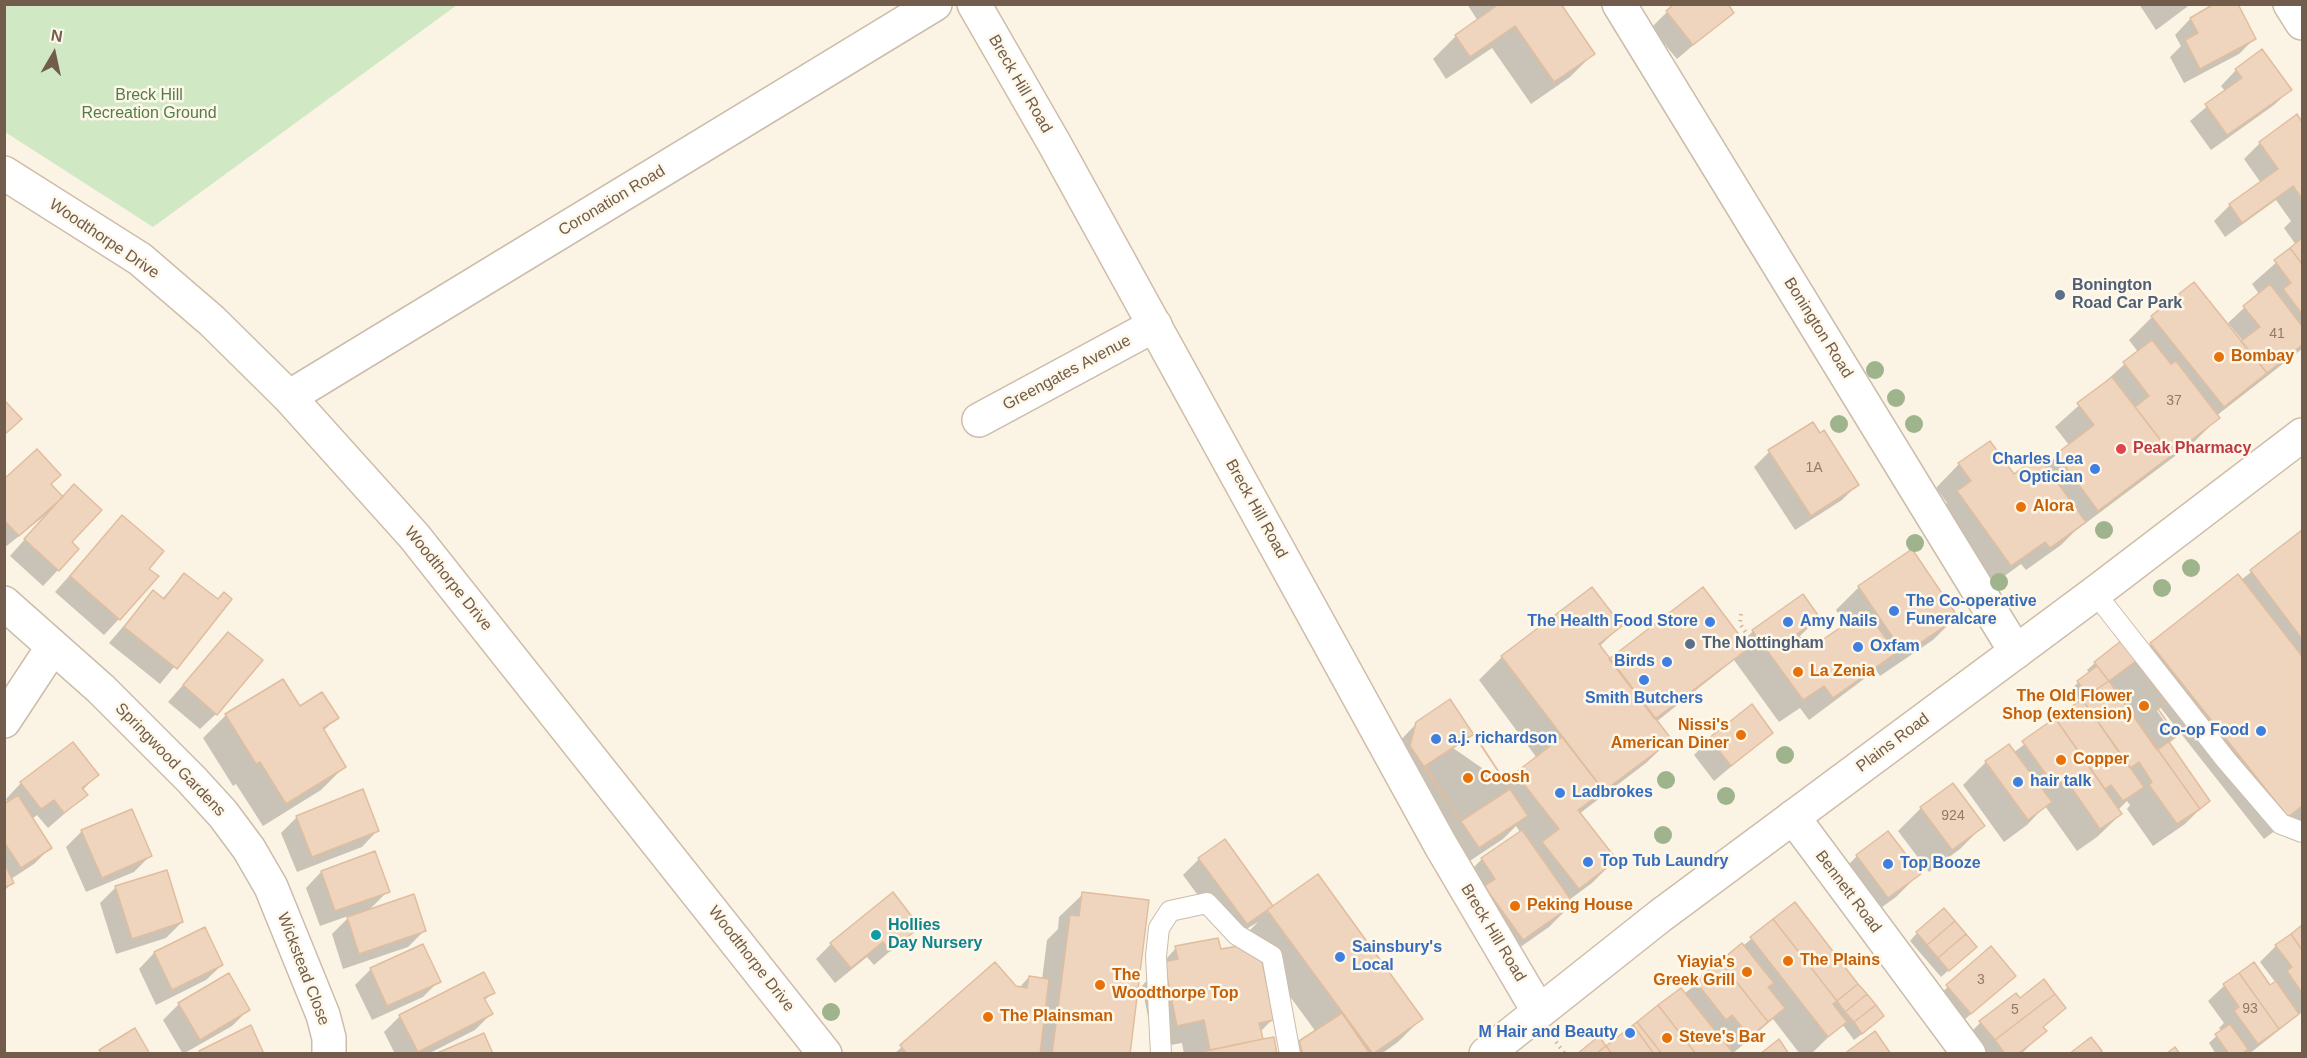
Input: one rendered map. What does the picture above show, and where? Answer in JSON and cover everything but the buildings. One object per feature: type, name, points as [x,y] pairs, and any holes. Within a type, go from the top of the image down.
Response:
[{"type":"street","name":"Coronation Road","points":[[289,397],[935,4]]},
{"type":"street","name":"Breck Hill Road","points":[[974,4],[1155,325],[1440,844],[1539,1012]]},
{"type":"street","name":"Bonington Road","points":[[1618,4],[2016,652]]},
{"type":"street","points":[[2290,4],[2302,23]]},
{"type":"street","name":"Woodthorpe Drive","points":[[4,172],[140,259],[212,321],[289,397],[414,536],[825,1053]]},
{"type":"street","name":"Greengates Avenue","points":[[979,420],[1155,325]]},
{"type":"street","name":"Plains Road","points":[[1486,1053],[1652,922],[2096,593],[2302,435]]},
{"type":"street","name":"Springwood Gardens","points":[[4,603],[52,648],[101,689],[215,805],[249,849],[271,886]]},
{"type":"street","points":[[4,721],[52,648]]},
{"type":"street","name":"Bennett Road","points":[[1793,817],[1969,1053]]},
{"type":"street","name":"Wickstead Close","points":[[271,886],[323,1015],[329,1038],[329,1053]]},
{"type":"lane","points":[[2096,593],[2226,760],[2282,824],[2302,832]]},
{"type":"lane","points":[[1161,1053],[1156,956],[1159,928],[1170,911],[1207,903],[1237,935],[1272,956],[1290,1053]]},
{"type":"path","points":[[1741,614],[1740,624],[1747,634]]},
{"type":"green space","name":"Breck Hill Recreation Ground","points":[[4,5],[457,5],[153,227],[5,132]]},
{"type":"place","name":"Bonington Road Car Park","points":[[2060,295]]},
{"type":"place","name":"Bombay","points":[[2219,357]]},
{"type":"place","name":"Peak Pharmacy","points":[[2121,449]]},
{"type":"place","name":"Charles Lea Optician","points":[[2095,469]]},
{"type":"place","name":"Alora","points":[[2021,507]]},
{"type":"place","name":"The Co-operative Funeralcare","points":[[1894,611]]},
{"type":"place","name":"The Health Food Store","points":[[1710,622]]},
{"type":"place","name":"Amy Nails","points":[[1788,622]]},
{"type":"place","name":"The Nottingham","points":[[1690,644]]},
{"type":"place","name":"Oxfam","points":[[1858,647]]},
{"type":"place","name":"Birds","points":[[1667,662]]},
{"type":"place","name":"La Zenia","points":[[1798,672]]},
{"type":"place","name":"Smith Butchers","points":[[1644,680]]},
{"type":"place","name":"The Old Flower Shop (extension)","points":[[2144,706]]},
{"type":"place","name":"Co-op Food","points":[[2261,731]]},
{"type":"place","name":"Nissi's American Diner","points":[[1741,735]]},
{"type":"place","name":"a.j. richardson","points":[[1436,739]]},
{"type":"place","name":"Copper","points":[[2061,760]]},
{"type":"place","name":"Coosh","points":[[1468,778]]},
{"type":"place","name":"hair talk","points":[[2018,782]]},
{"type":"place","name":"Ladbrokes","points":[[1560,793]]},
{"type":"place","name":"Top Tub Laundry","points":[[1588,862]]},
{"type":"place","name":"Top Booze","points":[[1888,864]]},
{"type":"place","name":"Peking House","points":[[1515,906]]},
{"type":"place","name":"Hollies Day Nursery","points":[[876,935]]},
{"type":"place","name":"Sainsbury's Local","points":[[1340,957]]},
{"type":"place","name":"The Plains","points":[[1788,961]]},
{"type":"place","name":"Yiayia's Greek Grill","points":[[1747,972]]},
{"type":"place","name":"The Woodthorpe Top","points":[[1100,985]]},
{"type":"place","name":"The Plainsman","points":[[988,1017]]},
{"type":"place","name":"M Hair and Beauty","points":[[1630,1033]]},
{"type":"place","name":"Steve's Bar","points":[[1667,1038]]}]
